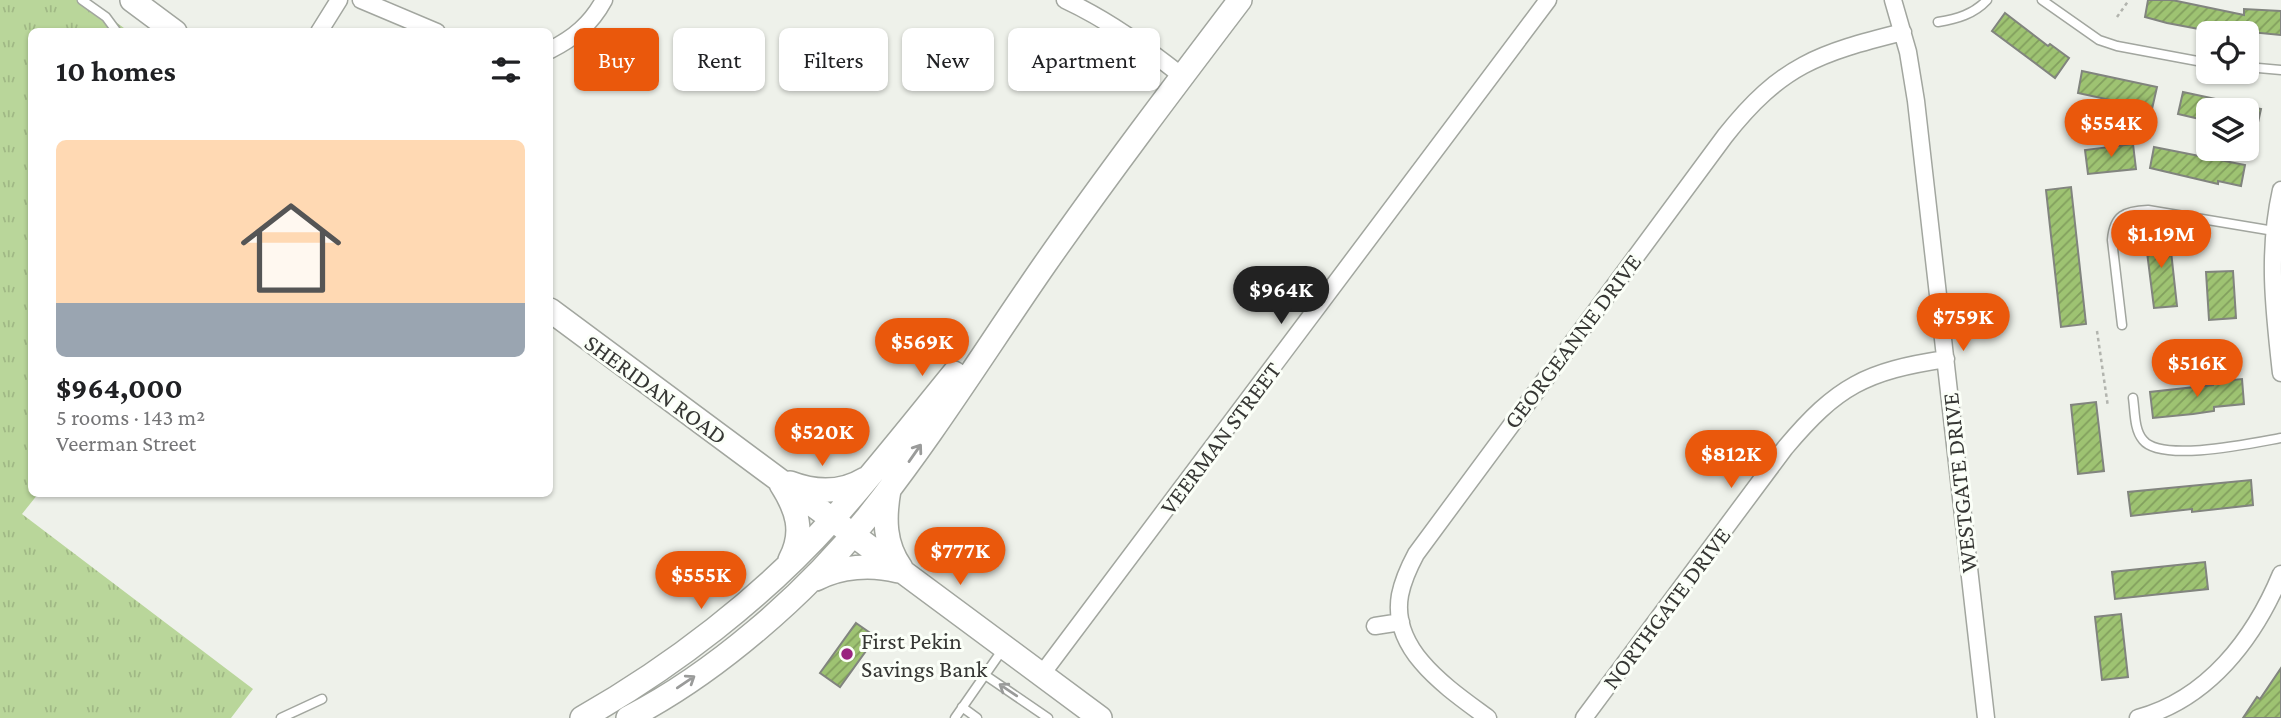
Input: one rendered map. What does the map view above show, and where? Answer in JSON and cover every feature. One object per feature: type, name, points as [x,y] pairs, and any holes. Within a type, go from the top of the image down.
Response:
[{"type":"main road","points":[[132,0],[169,28]]},
{"type":"main road","points":[[628,718],[667,695],[752,634],[807,584],[852,535],[889,490],[1046,262],[1240,0]]},
{"type":"main road","points":[[582,718],[681,655],[789,563],[832,520],[1046,262]]},
{"type":"main road","name":"SHERIDAN ROAD","points":[[553,312],[1042,674],[1089,715]]},
{"type":"main road","points":[[778,479],[822,491],[852,486],[868,477]]},
{"type":"main road","points":[[778,479],[788,495],[798,521],[796,549],[789,563]]},
{"type":"main road","points":[[889,490],[885,526],[896,561],[904,573]]},
{"type":"main road","points":[[807,584],[823,575],[850,568],[887,568],[904,573]]},
{"type":"street","points":[[322,28],[339,0]]},
{"type":"street","points":[[361,0],[428,28]]},
{"type":"street","points":[[553,49],[585,28],[604,0]]},
{"type":"street","points":[[1065,0],[1125,34],[1182,76]]},
{"type":"street","name":"VEERMAN STREET","points":[[1042,674],[1548,0]]},
{"type":"street","name":"WESTGATE DRIVE","points":[[1894,0],[1916,101],[1986,718]]},
{"type":"street","name":"GEORGEANNE DRIVE","points":[[1488,718],[1452,691],[1430,670],[1406,640],[1401,622],[1400,594],[1406,574],[1425,540],[1739,118],[1762,93],[1798,67],[1835,50],[1903,32]]},
{"type":"street","points":[[2281,190],[2274,231],[2272,301],[2281,373]]},
{"type":"street","name":"NORTHGATE DRIVE","points":[[1584,718],[1812,417],[1848,387],[1905,366],[1945,359]]},
{"type":"street","points":[[2138,718],[2175,702],[2216,674],[2227,663],[2240,649],[2263,614],[2281,574]]},
{"type":"street","points":[[1375,626],[1401,622]]},
{"type":"lane","points":[[82,0],[107,17],[114,28]]},
{"type":"lane","points":[[1938,22],[1975,11],[1987,0]]},
{"type":"lane","points":[[2042,0],[2099,40],[2117,46],[2196,61]]},
{"type":"lane","points":[[2259,68],[2281,70]]},
{"type":"lane","points":[[2122,325],[2112,240],[2113,231],[2123,215],[2148,210],[2274,231]]},
{"type":"lane","points":[[2133,398],[2141,439],[2159,450],[2210,449],[2281,438]]},
{"type":"lane","points":[[955,718],[1005,647]]},
{"type":"lane","points":[[985,675],[1048,718]]},
{"type":"lane","points":[[281,718],[322,699]]},
{"type":"lane","points":[[962,707],[977,718]]},
{"type":"path","points":[[2117,17],[2129,0]]},
{"type":"path","points":[[2097,331],[2108,407]]},
{"type":"green space","points":[[0,0],[86,0],[124,28],[28,28],[28,497],[36,497],[22,514],[253,689],[231,718],[0,718]]},
{"type":"building","points":[[2148,0],[2172,0],[2244,15],[2244,9],[2281,11],[2281,35],[2259,33],[2259,21],[2196,21],[2196,28],[2145,17]]},
{"type":"building","points":[[2005,13],[2048,46],[2050,44],[2069,58],[2055,78],[1992,31]]},
{"type":"building","points":[[2082,71],[2157,87],[2152,109],[2078,93]]},
{"type":"building","points":[[2183,92],[2211,98],[2196,98],[2196,118],[2178,114]]},
{"type":"building","points":[[2133,144],[2136,169],[2088,174],[2085,150]]},
{"type":"building","points":[[2154,147],[2196,155],[2196,161],[2225,161],[2245,165],[2241,186],[2218,181],[2218,184],[2150,168]]},
{"type":"building","points":[[2071,187],[2086,324],[2061,327],[2046,190]]},
{"type":"building","points":[[2169,233],[2177,306],[2154,308],[2145,236]]},
{"type":"building","points":[[2233,271],[2236,318],[2209,320],[2206,272]]},
{"type":"building","points":[[2242,379],[2244,404],[2214,407],[2214,411],[2153,418],[2150,392]]},
{"type":"building","points":[[2096,402],[2104,471],[2078,474],[2071,405]]},
{"type":"building","points":[[2251,480],[2253,505],[2131,516],[2128,492]]},
{"type":"building","points":[[2205,562],[2208,589],[2115,599],[2112,572]]},
{"type":"building","points":[[2121,614],[2128,677],[2102,680],[2095,617]]},
{"type":"building","points":[[856,623],[876,637],[840,687],[820,673]]},
{"type":"building","points":[[2281,668],[2281,718],[2243,718],[2257,697],[2260,699]]},
{"type":"place","name":"First Pekin Savings Bank","points":[[847,654]]}]
